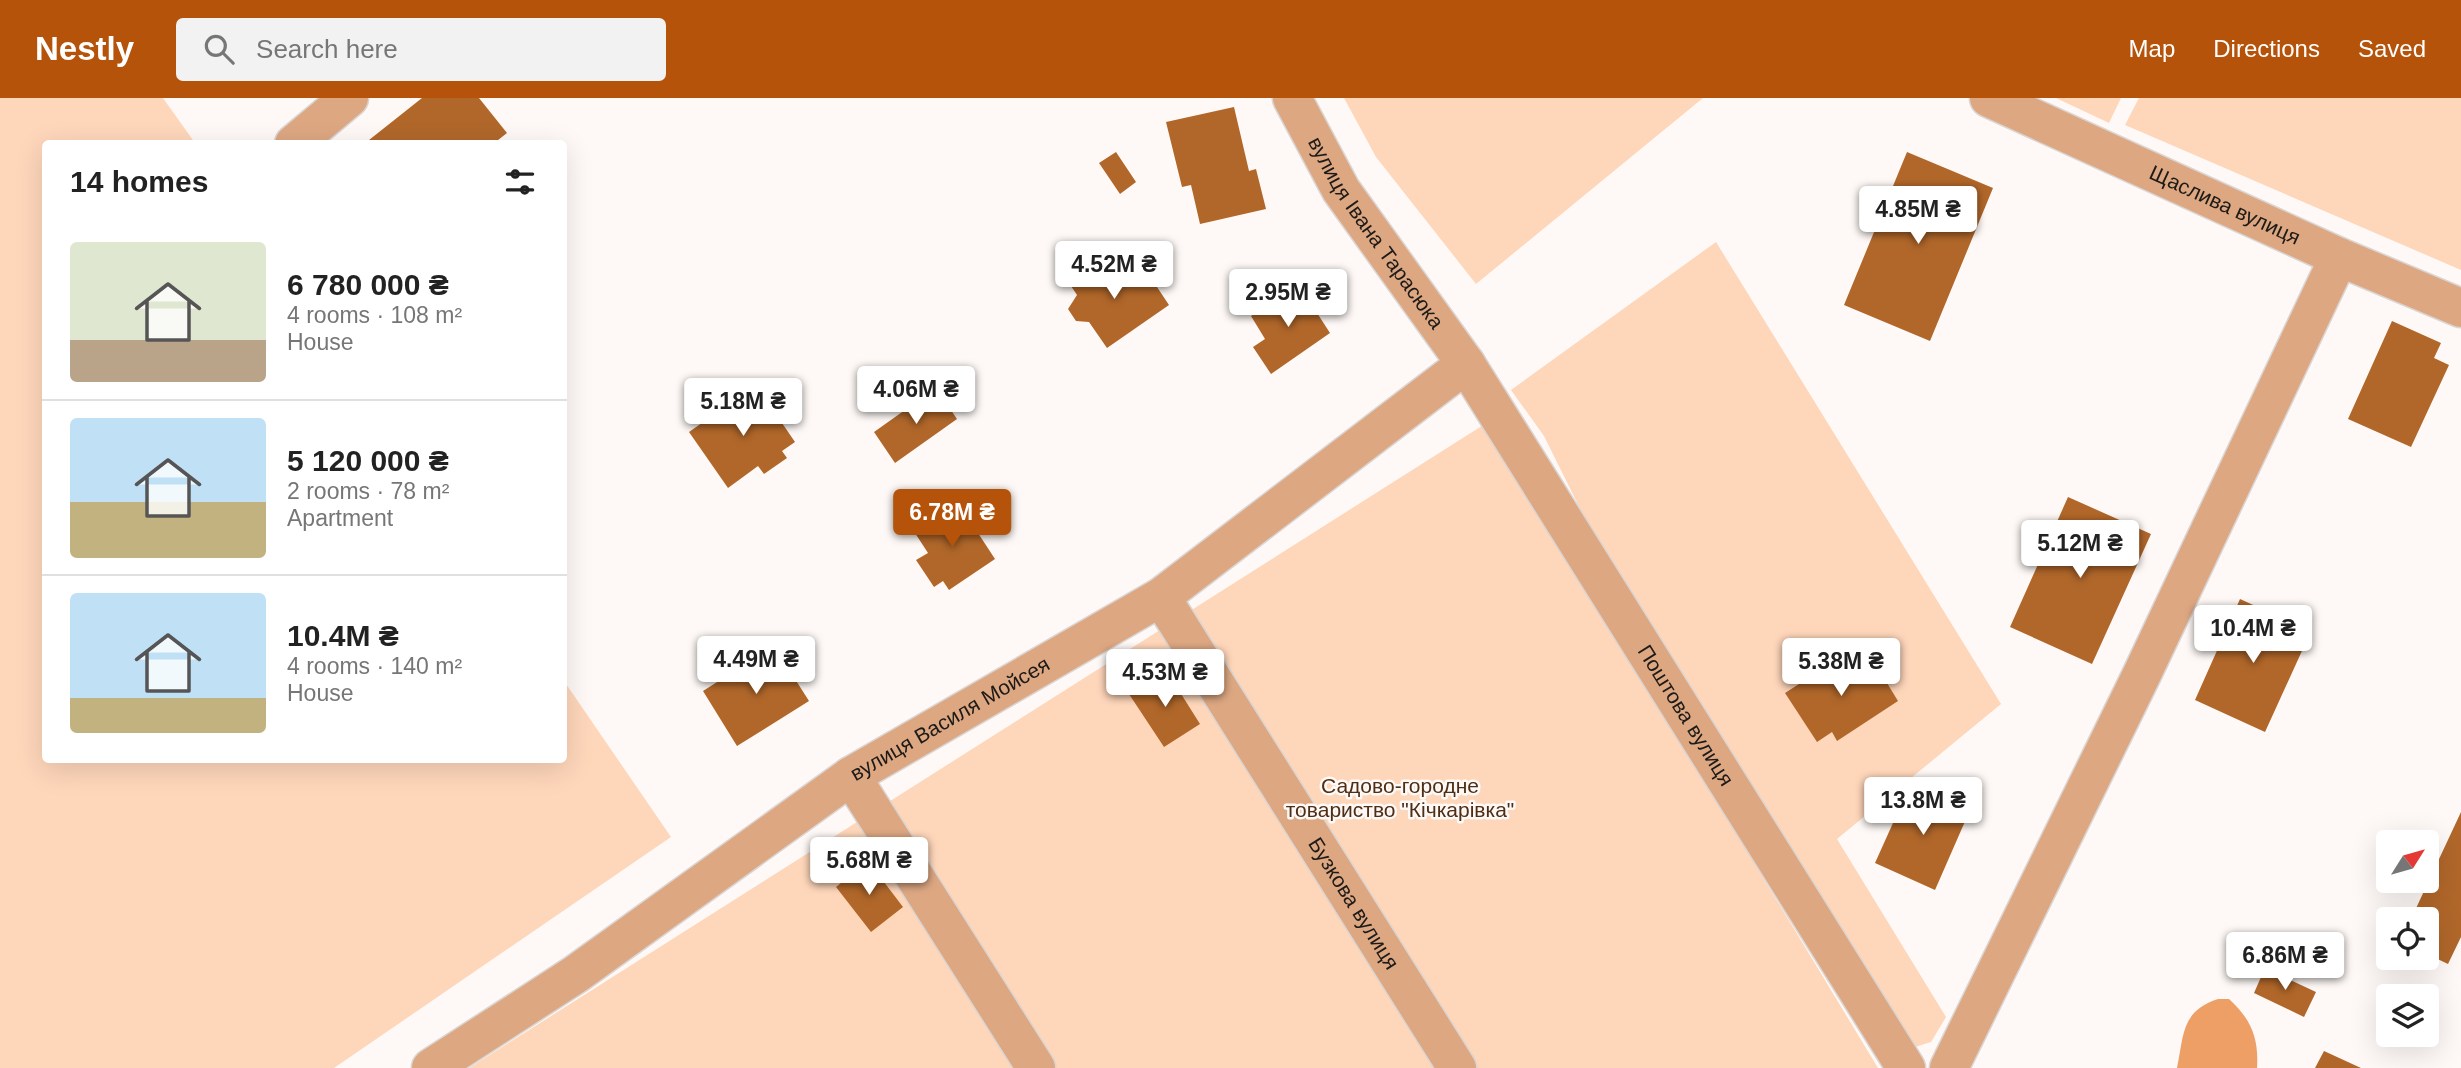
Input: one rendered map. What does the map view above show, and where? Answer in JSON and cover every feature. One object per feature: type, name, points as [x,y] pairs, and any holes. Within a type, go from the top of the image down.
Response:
[{"type":"street","points":[[299,140],[349,98]]},
{"type":"street","name":"вулиця Івана Тарасюка","points":[[1292,98],[1341,190],[1466,365]]},
{"type":"street","name":"Щаслива вулиця","points":[[1989,98],[2339,257],[2461,308]]},
{"type":"street","points":[[1949,1068],[2136,687],[2339,257]]},
{"type":"street","name":"вулиця Василя Мойсея","points":[[430,1068],[576,974],[851,776],[1161,597],[1466,365]]},
{"type":"street","name":"Поштова вулиця","points":[[1466,365],[1906,1068]]},
{"type":"street","name":"Бузкова вулиця","points":[[1161,597],[1457,1068]]},
{"type":"street","points":[[851,776],[1037,1068]]},
{"type":"green space","points":[[0,98],[163,98],[193,140],[42,140],[42,763],[567,763],[567,685],[671,837],[334,1068],[0,1068]]},
{"type":"green space","points":[[1344,98],[1703,98],[1476,284],[1376,157]]},
{"type":"green space","points":[[2056,98],[2121,98],[2109,123]]},
{"type":"green space","points":[[2139,98],[2461,98],[2461,270],[2125,125]]},
{"type":"green space","points":[[1716,242],[2001,704],[1837,839],[1946,1017],[1931,1042],[1915,1047],[1608,565],[1544,436],[1511,390]]},
{"type":"green space","name":"Садово-городне товариство \"Кічкарівка\"","points":[[1488,422],[1878,1068],[469,1068]]},
{"type":"shaded area","points":[[2218,999],[2229,999],[2248,1022],[2257,1047],[2257,1068],[2177,1068],[2183,1035],[2191,1017],[2206,1004]]},
{"type":"building","points":[[422,98],[479,98],[507,133],[498,140],[369,140]]},
{"type":"building","points":[[1234,107],[1249,171],[1256,169],[1266,209],[1200,224],[1191,185],[1182,187],[1166,122]]},
{"type":"building","points":[[1116,152],[1136,182],[1120,194],[1099,163]]},
{"type":"building","points":[[1907,152],[1993,188],[1930,341],[1844,305]]},
{"type":"building","points":[[1112,254],[1133,285],[1149,275],[1169,305],[1107,348],[1089,322],[1076,321],[1068,309],[1077,295],[1069,283]]},
{"type":"building","points":[[1299,285],[1330,333],[1271,374],[1253,347],[1265,339],[1251,316]]},
{"type":"building","points":[[2392,321],[2441,343],[2434,358],[2449,365],[2411,447],[2348,419]]},
{"type":"building","points":[[756,385],[795,442],[782,451],[787,458],[764,474],[758,466],[728,488],[689,432]]},
{"type":"building","points":[[936,388],[957,419],[895,463],[874,432]]},
{"type":"building","points":[[2068,497],[2151,534],[2092,664],[2010,627]]},
{"type":"building","points":[[959,504],[995,559],[949,590],[943,581],[934,587],[916,560],[928,553],[915,533]]},
{"type":"building","points":[[2240,599],[2311,631],[2265,732],[2195,700]]},
{"type":"building","points":[[774,646],[809,701],[737,746],[703,691]]},
{"type":"building","points":[[1857,654],[1871,676],[1879,670],[1898,701],[1837,741],[1832,732],[1817,742],[1785,693],[1838,659],[1841,664]]},
{"type":"building","points":[[1166,670],[1200,724],[1164,747],[1129,694]]},
{"type":"building","points":[[1911,783],[1970,810],[1935,890],[1875,863]]},
{"type":"building","points":[[2461,812],[2461,937],[2448,964],[2439,960],[2439,907],[2417,907],[2423,893],[2440,892],[2440,857]]},
{"type":"building","points":[[868,861],[903,907],[871,932],[836,887]]},
{"type":"building","points":[[2265,968],[2316,992],[2304,1017],[2254,993]]},
{"type":"building","points":[[2324,1051],[2361,1068],[2315,1068]]}]
